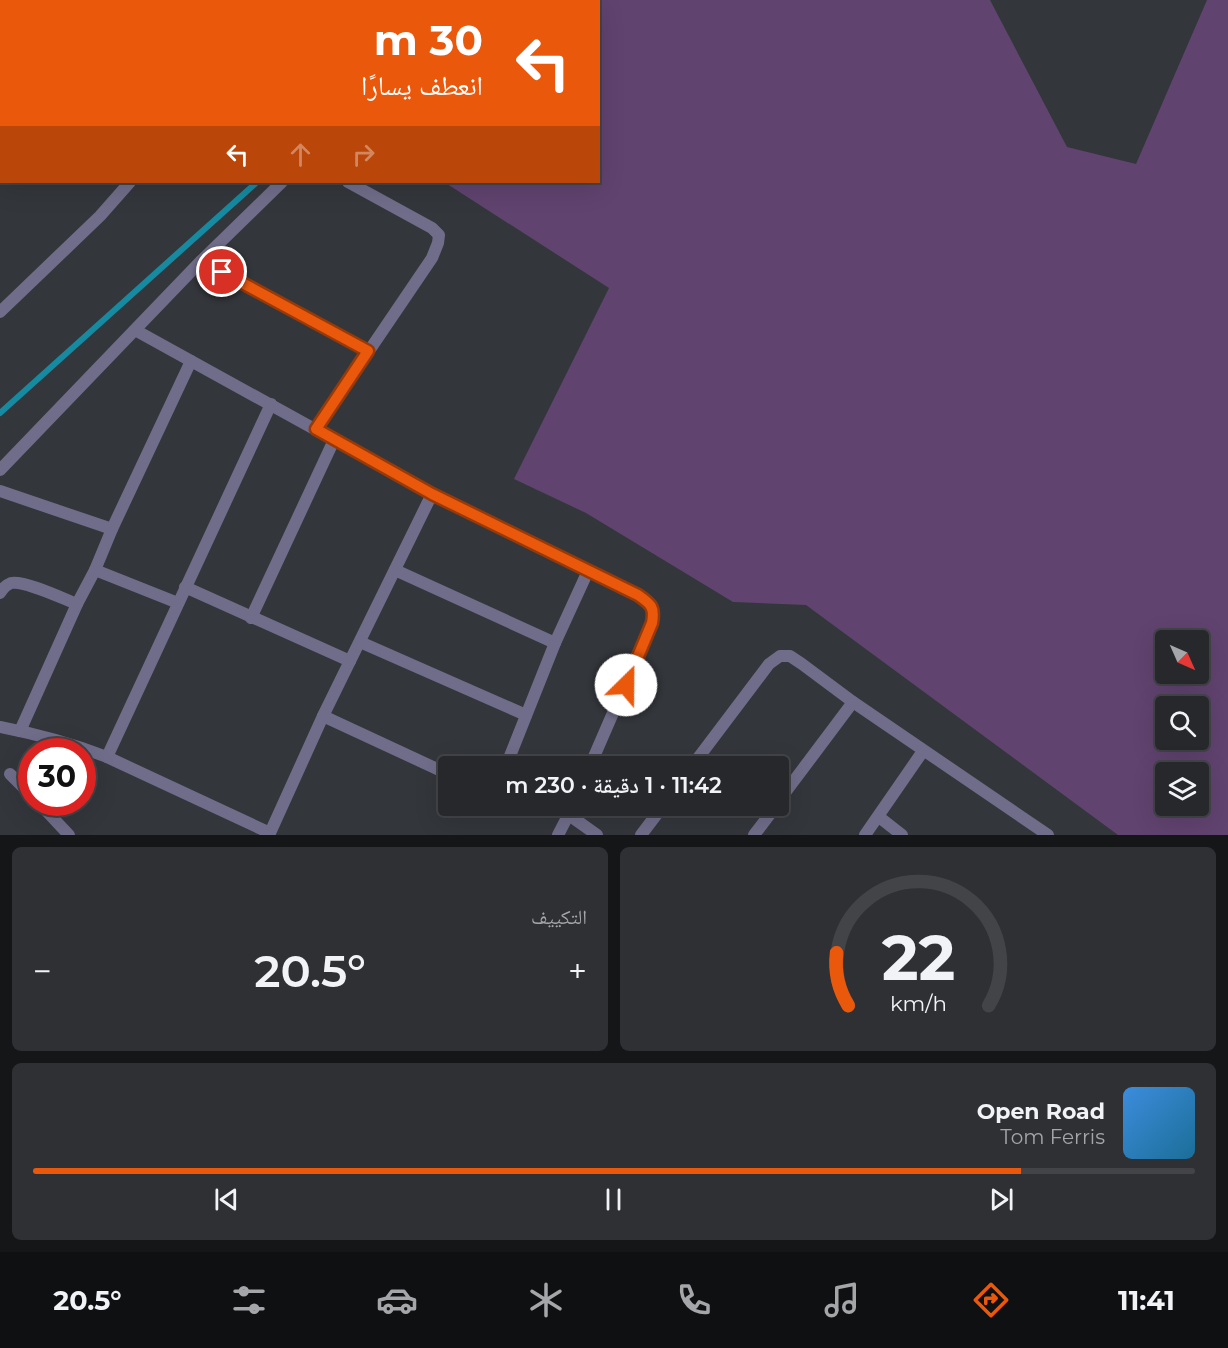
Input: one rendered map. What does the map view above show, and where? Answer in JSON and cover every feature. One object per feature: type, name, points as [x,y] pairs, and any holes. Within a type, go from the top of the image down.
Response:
[{"type":"street","points":[[0,312],[100,216],[129,183]]},
{"type":"street","points":[[0,470],[201,261],[281,183]]},
{"type":"street","points":[[316,429],[432,258],[438,243],[439,235],[421,220],[350,183]]},
{"type":"street","points":[[201,261],[368,351]]},
{"type":"street","points":[[135,330],[432,494],[650,602],[654,612],[652,623],[594,756]]},
{"type":"street","points":[[20,731],[191,361]]},
{"type":"street","points":[[107,757],[271,404]]},
{"type":"street","points":[[251,618],[334,440]]},
{"type":"street","points":[[0,491],[112,529]]},
{"type":"street","points":[[0,727],[107,757],[271,834],[323,716],[432,494]]},
{"type":"street","points":[[95,570],[178,603]]},
{"type":"street","points":[[395,570],[555,643]]},
{"type":"street","points":[[510,756],[555,643],[588,571]]},
{"type":"street","points":[[0,593],[4,587],[15,582],[44,590],[77,604]]},
{"type":"street","points":[[185,587],[350,661]]},
{"type":"street","points":[[360,642],[526,715]]},
{"type":"street","points":[[700,756],[769,664],[780,656],[790,656],[923,751],[1048,835]]},
{"type":"street","points":[[789,787],[853,702]]},
{"type":"street","points":[[323,716],[438,769]]},
{"type":"street","points":[[865,835],[923,751]]},
{"type":"street","points":[[10,774],[18,782]]},
{"type":"street","points":[[51,816],[69,835]]},
{"type":"street","points":[[558,835],[568,816]]},
{"type":"street","points":[[577,816],[597,835]]},
{"type":"street","points":[[641,835],[655,816]]},
{"type":"street","points":[[754,835],[768,816]]},
{"type":"street","points":[[879,817],[902,835]]},
{"type":"shaded area","points":[[600,0],[990,0],[1067,147],[1136,164],[1207,0],[1228,0],[1228,835],[1118,835],[806,605],[733,602],[586,513],[514,479],[609,288],[446,183],[600,183]]},
{"type":"waterway","points":[[0,413],[256,183]]},
{"type":"route","points":[[222,272],[368,351],[316,429],[432,494],[650,602],[654,612],[652,623],[626,685]]}]
